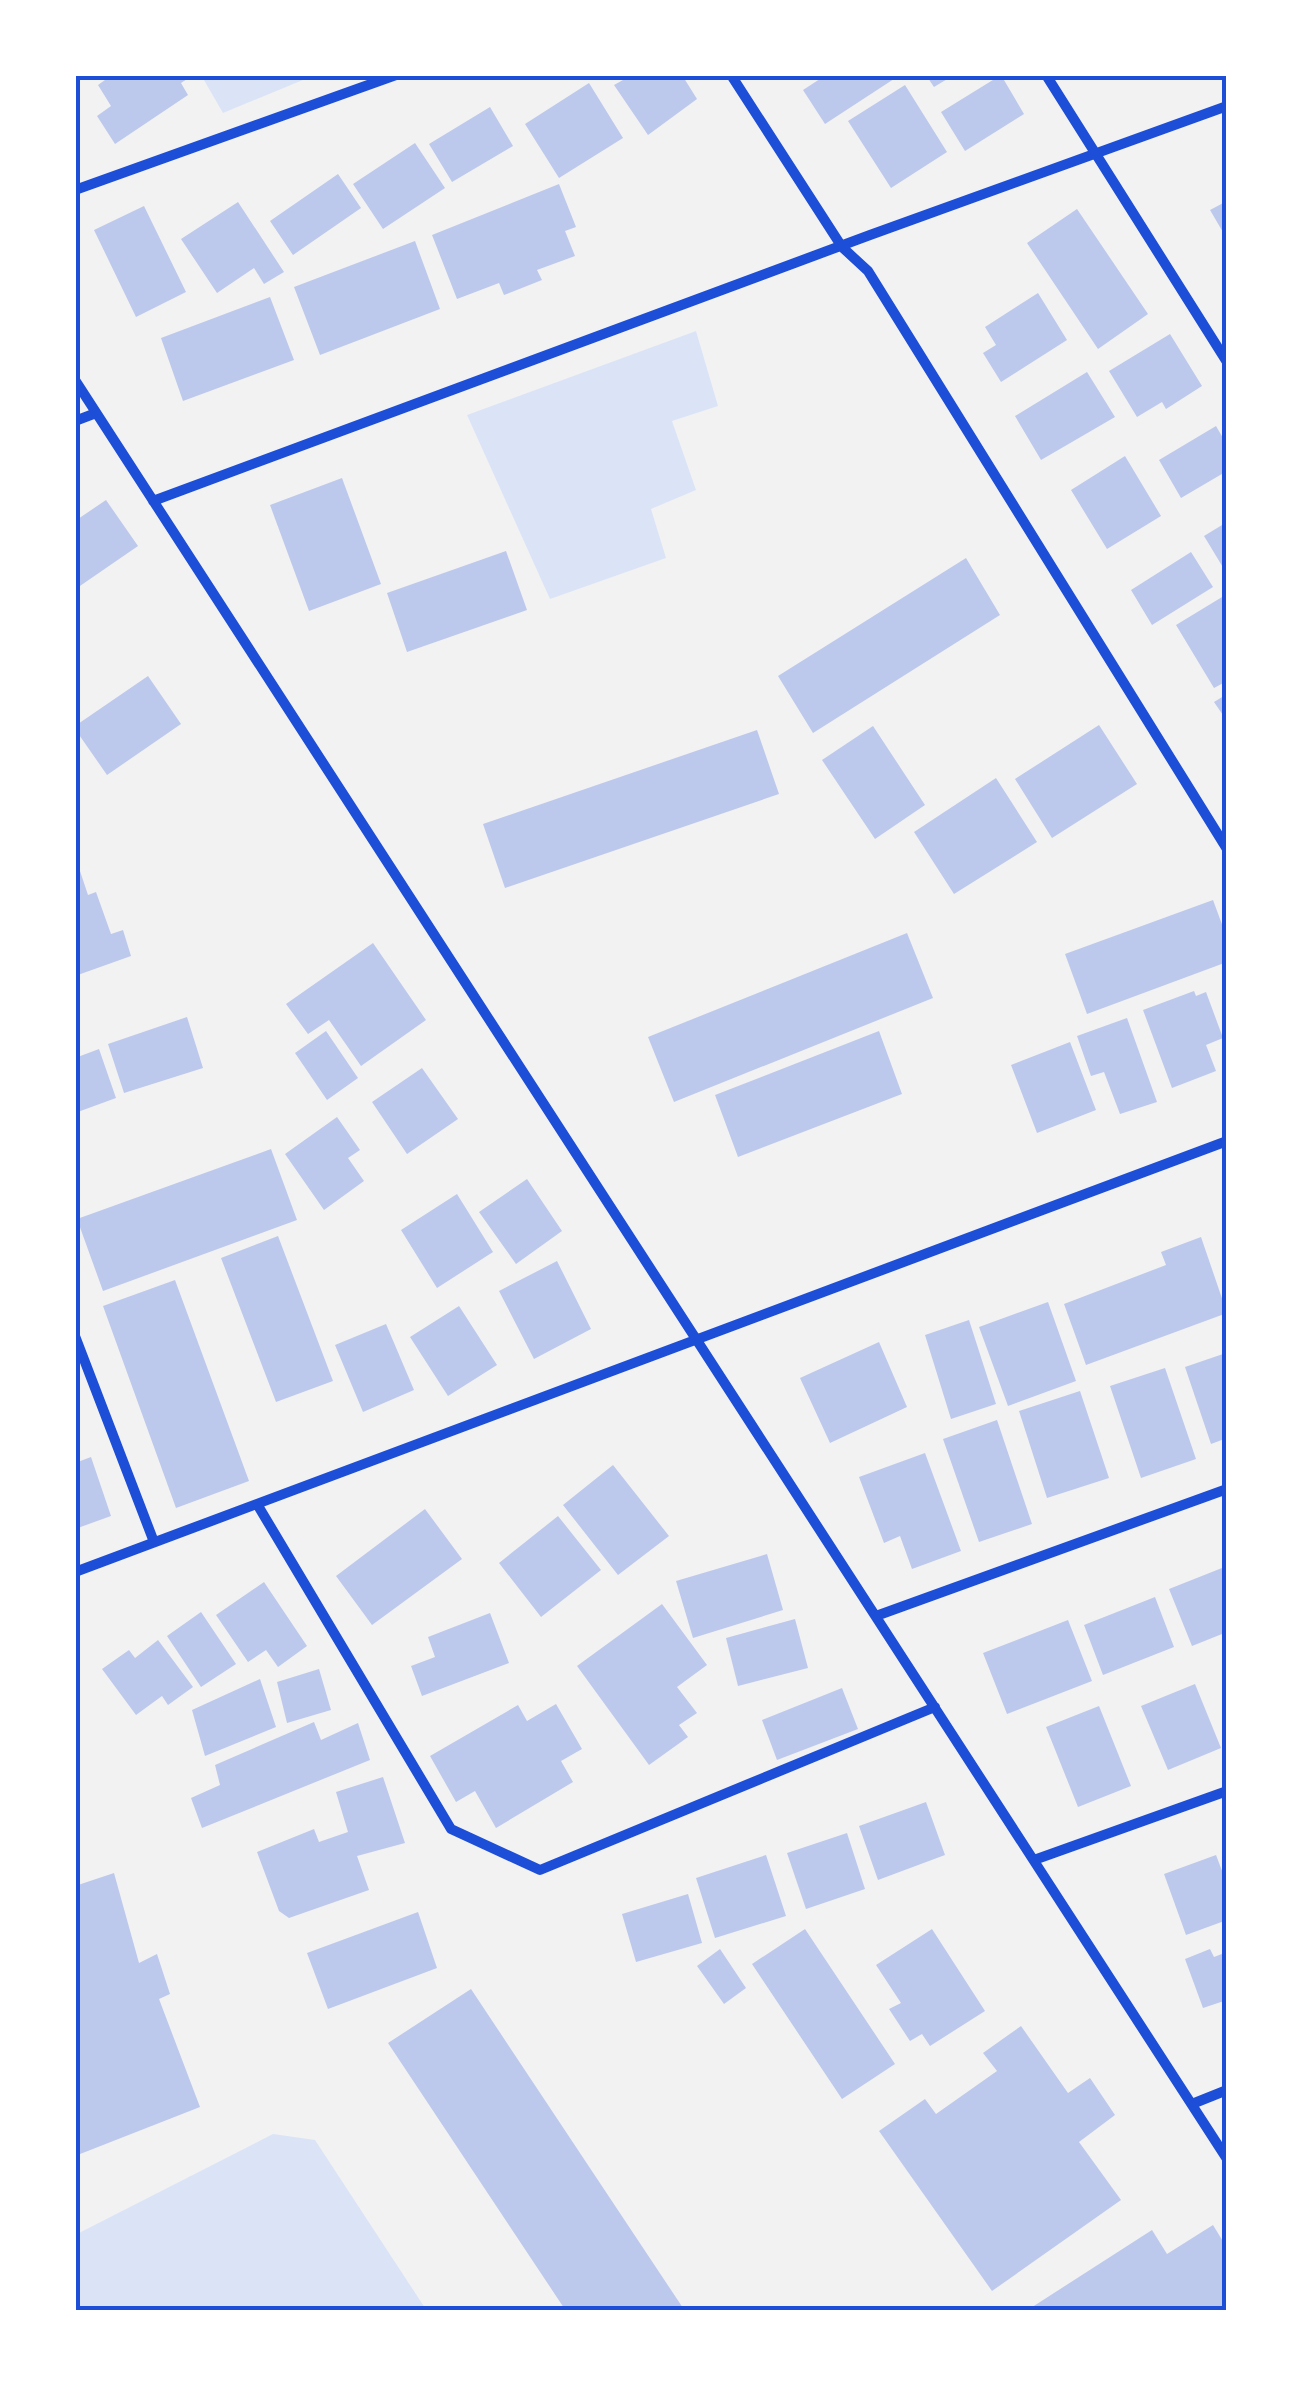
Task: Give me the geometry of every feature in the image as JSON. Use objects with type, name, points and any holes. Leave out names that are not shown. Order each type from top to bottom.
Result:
[{"type":"street","points":[[75,190],[396,75]]},
{"type":"street","points":[[731,75],[842,247],[868,271],[1227,848]]},
{"type":"street","points":[[1046,75],[1227,362]]},
{"type":"street","points":[[153,501],[1227,106]]},
{"type":"street","points":[[75,380],[1227,2159]]},
{"type":"street","points":[[75,420],[96,413]]},
{"type":"street","points":[[75,1572],[1227,1141]]},
{"type":"street","points":[[75,1336],[154,1542]]},
{"type":"street","points":[[876,1616],[1227,1489]]},
{"type":"street","points":[[256,1504],[451,1828],[540,1870],[935,1707]]},
{"type":"street","points":[[1034,1860],[1227,1791]]},
{"type":"street","points":[[1192,2104],[1227,2090]]},
{"type":"shaded area","points":[[201,75],[315,75],[223,113]]},
{"type":"shaded area","points":[[696,331],[718,406],[672,421],[696,490],[651,509],[666,558],[550,599],[467,415]]},
{"type":"shaded area","points":[[273,2134],[315,2140],[427,2311],[75,2311],[75,2235]]},
{"type":"building","points":[[112,75],[188,75],[181,83],[188,95],[115,144],[97,116],[111,106],[98,85]]},
{"type":"building","points":[[620,75],[682,75],[697,99],[648,135],[614,85],[623,80]]},
{"type":"building","points":[[826,75],[900,75],[825,124],[803,90]]},
{"type":"building","points":[[926,75],[954,75],[934,87]]},
{"type":"building","points":[[1001,75],[1024,114],[965,151],[941,112]]},
{"type":"building","points":[[589,83],[623,138],[559,178],[525,124]]},
{"type":"building","points":[[905,85],[947,152],[891,188],[848,121]]},
{"type":"building","points":[[490,107],[513,146],[452,182],[429,144]]},
{"type":"building","points":[[415,143],[445,188],[383,229],[353,184]]},
{"type":"building","points":[[338,174],[361,208],[293,255],[270,221]]},
{"type":"building","points":[[559,184],[576,227],[565,231],[575,256],[537,270],[542,280],[504,295],[499,283],[457,299],[432,235]]},
{"type":"building","points":[[1227,201],[1227,239],[1210,210]]},
{"type":"building","points":[[238,202],[284,272],[264,284],[254,268],[217,293],[181,239]]},
{"type":"building","points":[[144,206],[186,292],[136,317],[94,230]]},
{"type":"building","points":[[1077,209],[1148,314],[1098,349],[1027,243]]},
{"type":"building","points":[[415,241],[440,309],[320,355],[294,287]]},
{"type":"building","points":[[1038,293],[1067,340],[1001,382],[983,353],[996,345],[985,327]]},
{"type":"building","points":[[270,297],[294,360],[183,401],[161,338]]},
{"type":"building","points":[[1170,334],[1202,386],[1166,409],[1162,402],[1137,417],[1109,371]]},
{"type":"building","points":[[1087,372],[1115,417],[1041,460],[1015,416]]},
{"type":"building","points":[[1216,426],[1227,445],[1227,471],[1181,498],[1159,460]]},
{"type":"building","points":[[1125,456],[1161,516],[1107,549],[1071,490]]},
{"type":"building","points":[[342,478],[381,584],[309,611],[270,505]]},
{"type":"building","points":[[106,500],[138,546],[77,588],[75,521]]},
{"type":"building","points":[[1227,522],[1227,574],[1204,536]]},
{"type":"building","points":[[506,551],[527,610],[407,652],[387,593]]},
{"type":"building","points":[[1191,552],[1213,587],[1152,625],[1131,590]]},
{"type":"building","points":[[966,558],[1000,615],[813,733],[778,676]]},
{"type":"building","points":[[1227,594],[1227,681],[1214,688],[1176,625]]},
{"type":"building","points":[[148,676],[181,724],[107,775],[75,726]]},
{"type":"building","points":[[1227,694],[1227,721],[1214,702]]},
{"type":"building","points":[[1099,725],[1137,784],[1052,838],[1015,779]]},
{"type":"building","points":[[873,726],[925,805],[875,839],[822,760]]},
{"type":"building","points":[[757,730],[779,794],[505,888],[483,824]]},
{"type":"building","points":[[996,778],[1037,842],[954,894],[914,832]]},
{"type":"building","points":[[76,859],[88,895],[96,892],[111,934],[123,930],[131,956],[75,976]]},
{"type":"building","points":[[1213,900],[1227,938],[1227,962],[1087,1014],[1065,954]]},
{"type":"building","points":[[907,933],[933,998],[674,1102],[648,1037]]},
{"type":"building","points":[[373,943],[426,1020],[361,1066],[329,1020],[308,1034],[286,1004]]},
{"type":"building","points":[[1194,991],[1196,996],[1206,992],[1223,1038],[1206,1045],[1216,1071],[1172,1088],[1143,1010]]},
{"type":"building","points":[[187,1017],[203,1068],[124,1093],[108,1044]]},
{"type":"building","points":[[1127,1018],[1157,1102],[1120,1114],[1104,1072],[1091,1076],[1077,1036]]},
{"type":"building","points":[[326,1031],[358,1078],[327,1100],[295,1053]]},
{"type":"building","points":[[879,1031],[902,1094],[738,1157],[715,1095]]},
{"type":"building","points":[[1070,1042],[1096,1110],[1037,1133],[1011,1065]]},
{"type":"building","points":[[99,1049],[116,1098],[75,1113],[75,1058]]},
{"type":"building","points":[[422,1068],[458,1119],[407,1154],[372,1102]]},
{"type":"building","points":[[337,1117],[360,1150],[348,1158],[364,1181],[324,1210],[285,1154]]},
{"type":"building","points":[[271,1149],[297,1220],[103,1291],[77,1219]]},
{"type":"building","points":[[527,1179],[562,1231],[516,1264],[479,1212]]},
{"type":"building","points":[[457,1194],[493,1252],[437,1288],[401,1230]]},
{"type":"building","points":[[278,1236],[333,1381],[276,1402],[221,1258]]},
{"type":"building","points":[[1201,1237],[1227,1313],[1086,1365],[1064,1304],[1166,1265],[1161,1252]]},
{"type":"building","points":[[557,1261],[591,1329],[534,1359],[499,1291]]},
{"type":"building","points":[[175,1280],[249,1481],[176,1508],[103,1306]]},
{"type":"building","points":[[1048,1302],[1076,1381],[1008,1406],[979,1327]]},
{"type":"building","points":[[459,1306],[497,1365],[448,1396],[410,1337]]},
{"type":"building","points":[[969,1320],[996,1404],[951,1419],[925,1335]]},
{"type":"building","points":[[386,1324],[414,1390],[363,1412],[335,1345]]},
{"type":"building","points":[[879,1342],[907,1407],[830,1443],[800,1378]]},
{"type":"building","points":[[1223,1354],[1227,1365],[1227,1438],[1211,1444],[1185,1367]]},
{"type":"building","points":[[1165,1368],[1196,1459],[1141,1478],[1110,1386]]},
{"type":"building","points":[[1080,1391],[1109,1478],[1047,1498],[1019,1411]]},
{"type":"building","points":[[997,1420],[1032,1524],[979,1542],[943,1439]]},
{"type":"building","points":[[925,1453],[961,1551],[912,1569],[900,1536],[884,1543],[859,1477]]},
{"type":"building","points":[[91,1457],[111,1516],[75,1529],[75,1463]]},
{"type":"building","points":[[613,1465],[669,1536],[618,1575],[563,1505]]},
{"type":"building","points":[[425,1509],[462,1559],[372,1625],[336,1576]]},
{"type":"building","points":[[558,1516],[601,1570],[541,1617],[499,1563]]},
{"type":"building","points":[[767,1554],[783,1610],[693,1638],[676,1581]]},
{"type":"building","points":[[1227,1566],[1227,1632],[1192,1646],[1169,1589]]},
{"type":"building","points":[[264,1582],[307,1646],[278,1667],[266,1650],[248,1662],[216,1615]]},
{"type":"building","points":[[1155,1597],[1174,1647],[1103,1675],[1084,1625]]},
{"type":"building","points":[[662,1604],[707,1665],[677,1687],[697,1713],[679,1725],[688,1737],[649,1765],[577,1666]]},
{"type":"building","points":[[201,1612],[236,1664],[201,1687],[167,1636]]},
{"type":"building","points":[[490,1613],[509,1663],[422,1696],[411,1666],[435,1657],[428,1637]]},
{"type":"building","points":[[795,1619],[808,1668],[738,1686],[726,1638]]},
{"type":"building","points":[[1068,1620],[1092,1681],[1007,1714],[983,1653]]},
{"type":"building","points":[[158,1640],[193,1687],[168,1705],[162,1696],[136,1715],[102,1669],[129,1650],[135,1658]]},
{"type":"building","points":[[319,1669],[331,1710],[287,1723],[277,1682]]},
{"type":"building","points":[[260,1679],[276,1727],[205,1756],[192,1710]]},
{"type":"building","points":[[1195,1684],[1221,1748],[1168,1770],[1141,1706]]},
{"type":"building","points":[[842,1688],[858,1729],[777,1760],[762,1720]]},
{"type":"building","points":[[556,1704],[582,1749],[561,1761],[573,1782],[496,1828],[475,1791],[456,1802],[430,1756],[518,1705],[527,1721]]},
{"type":"building","points":[[1099,1706],[1131,1786],[1078,1807],[1046,1727]]},
{"type":"building","points":[[314,1722],[321,1740],[358,1723],[370,1760],[202,1828],[191,1798],[220,1785],[215,1765]]},
{"type":"building","points":[[383,1777],[405,1843],[357,1856],[369,1890],[289,1918],[279,1911],[257,1852],[314,1829],[319,1842],[348,1832],[336,1792]]},
{"type":"building","points":[[926,1802],[945,1855],[878,1880],[859,1826]]},
{"type":"building","points":[[847,1833],[865,1889],[806,1909],[787,1853]]},
{"type":"building","points":[[766,1855],[786,1916],[715,1938],[696,1878]]},
{"type":"building","points":[[1216,1855],[1227,1884],[1227,1920],[1186,1935],[1164,1874]]},
{"type":"building","points":[[114,1873],[139,1963],[157,1954],[170,1994],[159,1999],[200,2107],[75,2156],[75,1886]]},
{"type":"building","points":[[688,1894],[702,1943],[636,1962],[622,1914]]},
{"type":"building","points":[[418,1912],[437,1968],[328,2009],[307,1953]]},
{"type":"building","points":[[805,1929],[895,2064],[842,2099],[752,1964]]},
{"type":"building","points":[[932,1929],[985,2011],[930,2046],[922,2034],[910,2041],[889,2009],[901,2003],[876,1965]]},
{"type":"building","points":[[720,1949],[746,1988],[724,2004],[697,1966]]},
{"type":"building","points":[[1210,1949],[1214,1957],[1227,1952],[1227,2000],[1203,2008],[1185,1959]]},
{"type":"building","points":[[471,1989],[685,2311],[566,2311],[388,2043]]},
{"type":"building","points":[[1021,2026],[1068,2093],[1090,2078],[1115,2115],[1079,2142],[1121,2200],[992,2291],[879,2131],[925,2099],[936,2114],[997,2071],[983,2053]]},
{"type":"building","points":[[1213,2225],[1227,2248],[1227,2311],[1026,2311],[1152,2230],[1167,2254]]}]
